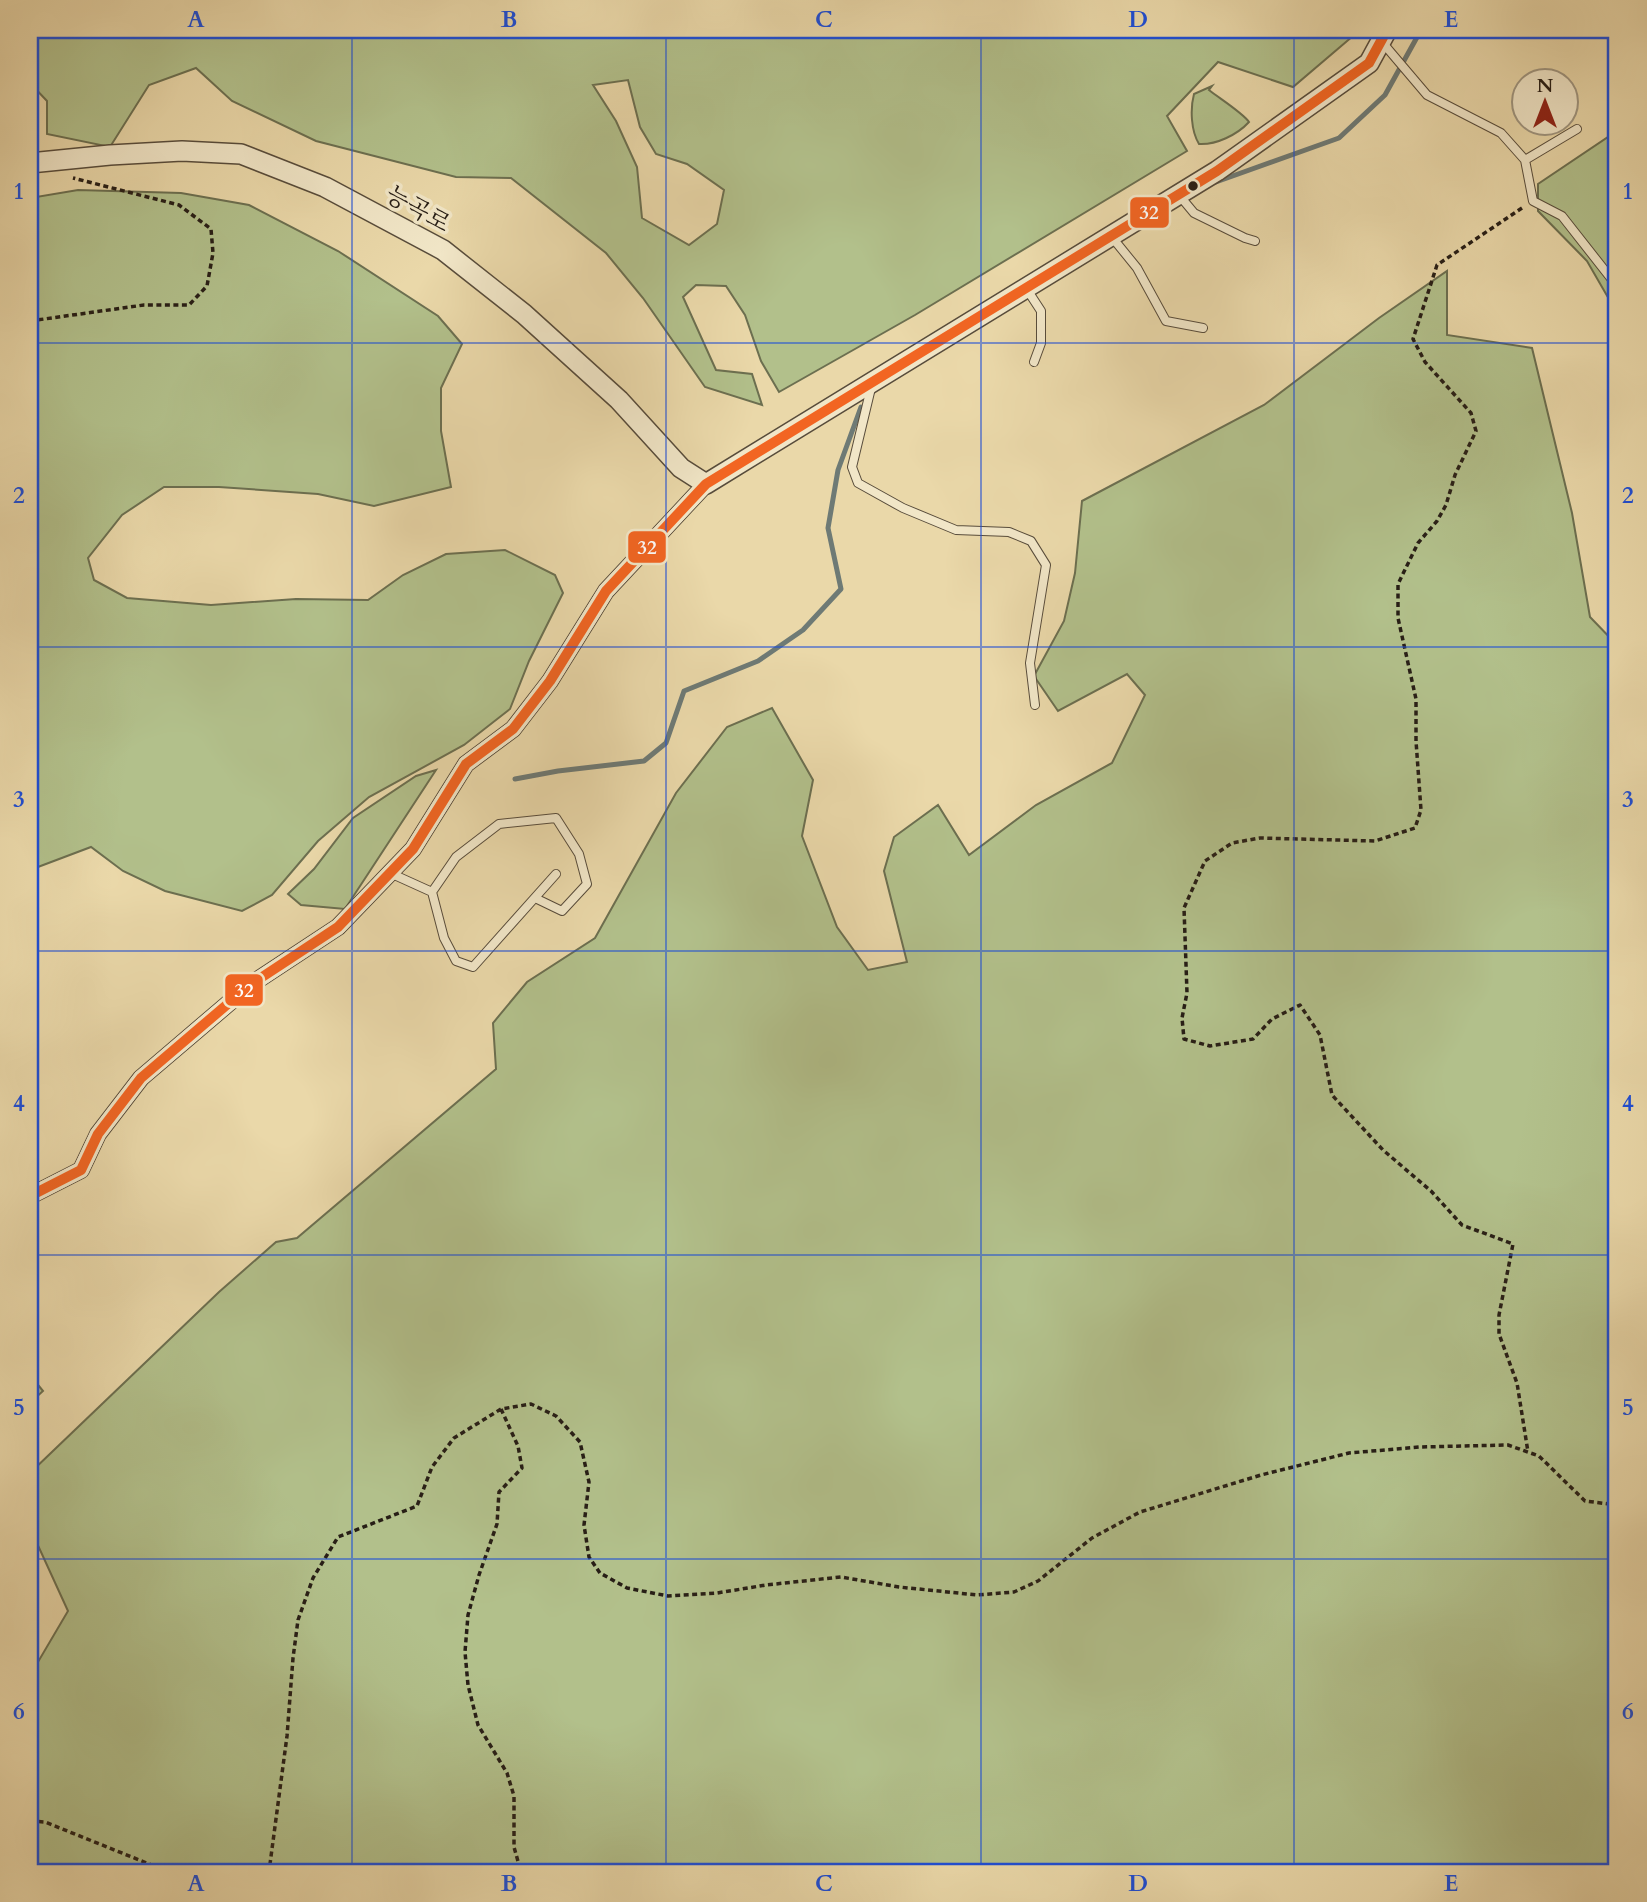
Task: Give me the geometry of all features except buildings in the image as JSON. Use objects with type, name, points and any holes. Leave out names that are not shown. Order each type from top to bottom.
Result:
[{"type":"street","points":[[30,1196],[81,1170],[98,1134],[141,1078],[250,985],[338,927],[413,849],[466,764],[513,729],[550,681],[606,592],[706,484],[1217,172],[1369,63],[1384,35]]},
{"type":"street","name":"능곡로","points":[[30,163],[170,152],[241,154],[325,187],[443,250],[524,314],[619,400],[681,468],[706,484]]},
{"type":"lane","points":[[1384,35],[1393,55],[1427,95],[1501,133],[1525,160],[1533,201],[1562,216],[1617,286]]},
{"type":"lane","points":[[1525,160],[1565,136]]},
{"type":"lane","points":[[1179,195],[1194,213],[1255,241]]},
{"type":"lane","points":[[1111,236],[1137,268],[1166,321],[1203,328]]},
{"type":"lane","points":[[1026,288],[1041,312],[1041,343],[1034,362]]},
{"type":"lane","points":[[872,382],[852,467],[858,483],[903,508],[956,530],[1009,532],[1031,541],[1046,565],[1030,663],[1035,705]]},
{"type":"lane","points":[[535,898],[562,911],[587,884],[579,854],[556,818],[499,824],[456,857],[432,892],[444,938],[456,961],[473,967],[556,874]]},
{"type":"lane","points":[[390,873],[432,892]]},
{"type":"path","points":[[30,321],[144,305],[190,305],[207,286],[214,253],[211,229],[179,205],[68,177]]},
{"type":"path","points":[[1528,1452],[1517,1383],[1499,1334],[1499,1315],[1510,1271],[1513,1244],[1462,1224],[1431,1191],[1383,1150],[1332,1096],[1320,1035],[1300,1005],[1272,1019],[1253,1039],[1210,1046],[1184,1039],[1182,1018],[1188,993],[1184,908],[1205,861],[1232,843],[1260,838],[1375,842],[1415,828],[1421,810],[1416,699],[1398,618],[1398,584],[1418,543],[1437,521],[1446,505],[1455,474],[1476,430],[1471,413],[1425,362],[1413,339],[1437,265],[1533,201]]},
{"type":"path","points":[[265,1872],[270,1864],[287,1736],[298,1620],[313,1578],[338,1537],[417,1506],[432,1467],[454,1438],[501,1409],[531,1404],[556,1416],[580,1441],[589,1482],[584,1525],[589,1557],[600,1573],[627,1588],[668,1596],[717,1593],[841,1577],[898,1587],[977,1595],[1014,1592],[1038,1581],[1092,1538],[1140,1512],[1261,1475],[1349,1453],[1420,1447],[1508,1445],[1539,1456],[1585,1501],[1617,1506]]},
{"type":"path","points":[[501,1409],[518,1446],[523,1468],[499,1492],[497,1524],[468,1615],[465,1651],[468,1685],[478,1725],[507,1773],[514,1796],[514,1847],[521,1872]]},
{"type":"path","points":[[30,1821],[45,1822],[169,1872]]},
{"type":"green space","points":[[30,30],[1360,30],[1293,87],[1218,62],[1167,116],[1187,151],[915,315],[779,392],[761,361],[745,315],[726,286],[696,285],[683,297],[716,370],[752,374],[762,405],[705,387],[643,298],[606,253],[511,178],[456,177],[316,141],[232,101],[196,68],[149,85],[110,147],[47,134],[47,101],[30,83]],"holes":[[[628,80],[640,127],[656,154],[687,164],[724,190],[717,224],[689,245],[642,218],[637,167],[616,121],[593,85]]]},
{"type":"green space","points":[[1212,86],[1209,90],[1249,122],[1226,138],[1199,144],[1192,120],[1194,94]]},
{"type":"green space","points":[[1617,131],[1617,313],[1587,261],[1538,211],[1538,184]]},
{"type":"green space","points":[[78,190],[181,193],[249,205],[338,251],[438,316],[462,344],[441,388],[441,431],[451,487],[374,506],[318,494],[219,487],[164,487],[122,515],[88,558],[94,580],[127,598],[211,605],[296,599],[368,600],[403,575],[446,554],[505,550],[555,575],[563,593],[529,661],[510,709],[464,745],[369,797],[318,841],[272,895],[242,911],[165,891],[123,871],[91,847],[30,870],[30,198]]},
{"type":"green space","points":[[1447,271],[1447,335],[1532,348],[1572,513],[1590,617],[1617,645],[1617,1872],[30,1872],[30,1646],[38,1662],[68,1611],[30,1528],[30,1473],[219,1292],[276,1242],[297,1238],[496,1069],[493,1023],[527,982],[595,938],[676,793],[727,727],[772,708],[813,780],[802,836],[837,927],[868,970],[907,962],[884,871],[894,837],[938,805],[969,855],[1036,805],[1112,763],[1145,695],[1127,674],[1058,711],[1034,676],[1064,621],[1075,573],[1082,501],[1264,405],[1379,318]]},
{"type":"green space","points":[[436,770],[345,909],[301,905],[288,894],[314,869],[353,818],[416,776]]},
{"type":"green space","points":[[30,1375],[43,1391],[30,1403]]},
{"type":"waterway","points":[[1213,183],[1339,138],[1385,95],[1421,30]]},
{"type":"waterway","points":[[515,779],[644,761],[666,743],[684,691],[758,661],[803,630],[841,589],[828,528],[838,470],[861,407]]},
{"type":"transit line","name":"32","points":[[30,1196],[81,1170],[98,1134],[141,1078],[250,985],[338,927],[413,849],[466,764],[513,729],[550,681],[606,591],[706,484],[1217,171],[1369,63],[1387,30]]}]
